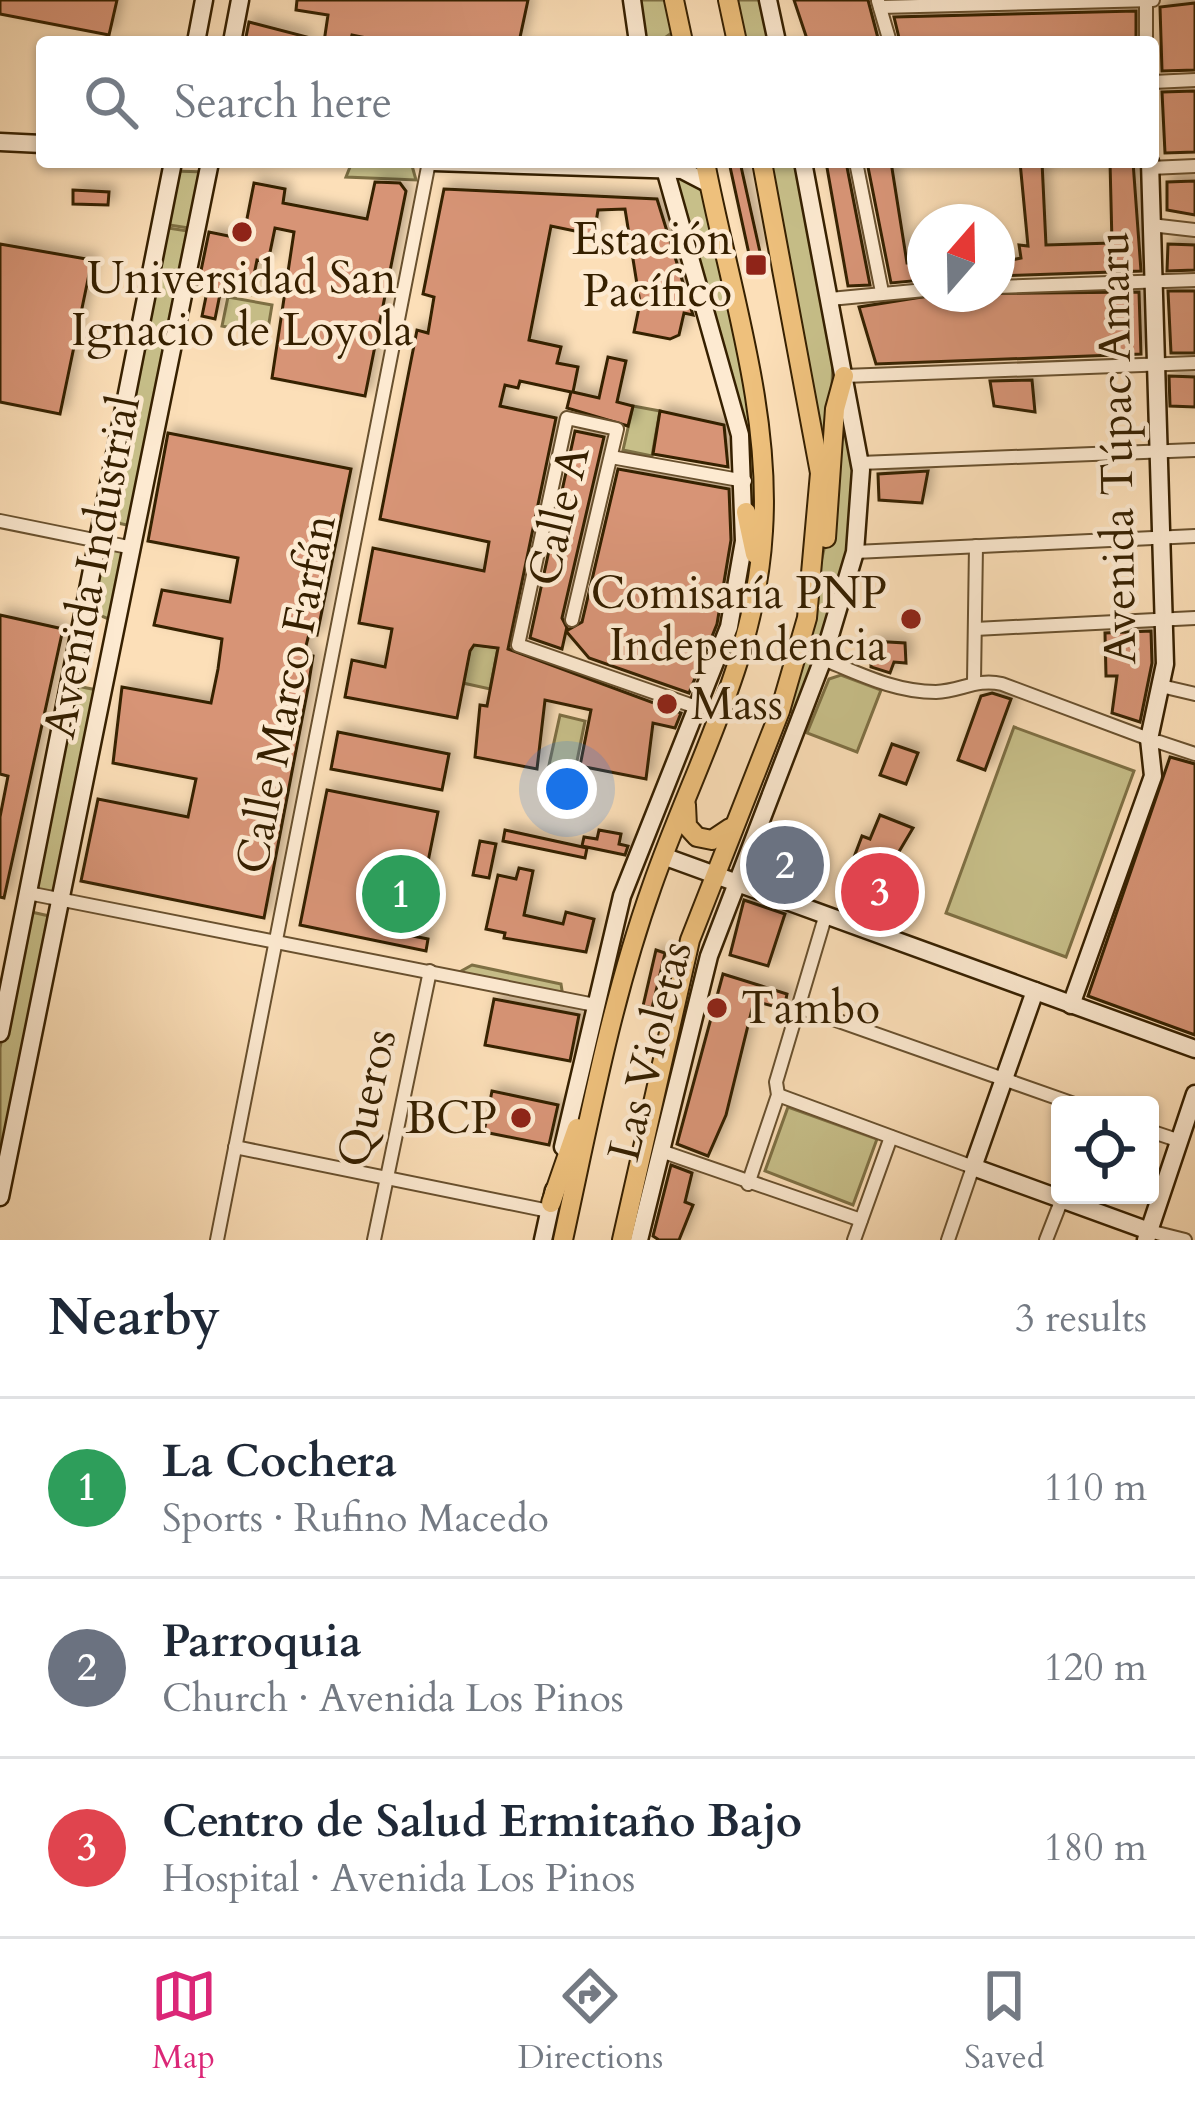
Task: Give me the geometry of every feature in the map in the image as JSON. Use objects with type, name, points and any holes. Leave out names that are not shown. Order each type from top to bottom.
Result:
[{"type":"main road","points":[[674,0],[681,36]]},
{"type":"main road","points":[[728,0],[736,36]]},
{"type":"main road","points":[[563,1240],[622,975],[663,856],[744,655],[760,576],[765,475],[704,168]]},
{"type":"main road","points":[[763,168],[820,473],[807,618]]},
{"type":"main road","points":[[637,1239],[690,940],[780,711],[807,618],[832,509],[835,409],[844,376]]},
{"type":"main road","points":[[746,512],[760,576]]},
{"type":"main road","points":[[780,711],[800,719]]},
{"type":"main road","points":[[689,795],[685,820],[697,837],[718,838],[735,821]]},
{"type":"main road","points":[[550,1207],[605,1050]]},
{"type":"street","points":[[197,36],[204,0]]},
{"type":"street","points":[[233,36],[240,0]]},
{"type":"street","points":[[632,0],[637,36]]},
{"type":"street","points":[[768,0],[776,36]]},
{"type":"street","points":[[888,36],[879,3],[1148,0],[1146,36]]},
{"type":"street","points":[[1159,82],[1195,80]]},
{"type":"street","points":[[3,142],[36,144]]},
{"type":"street","points":[[1159,165],[1195,166]]},
{"type":"street","name":"Avenida Industrial","points":[[0,1034],[172,168]]},
{"type":"street","name":"Avenida Industrial","points":[[0,1197],[4,1161],[64,900],[209,168]]},
{"type":"street","name":"Calle Marco Farfán","points":[[217,1240],[430,168]]},
{"type":"street","points":[[543,1240],[627,878],[699,708],[733,611],[746,512],[746,482],[731,395],[668,168]]},
{"type":"street","points":[[670,168],[709,184]]},
{"type":"street","name":"Las Violetas","points":[[637,1239],[710,956],[823,659],[855,552],[860,463],[804,168]]},
{"type":"street","points":[[857,168],[882,292]]},
{"type":"street","name":"Avenida Túpac Amaru","points":[[1072,1005],[1153,776],[1165,620],[1150,168]]},
{"type":"street","points":[[1151,225],[1195,230]]},
{"type":"street","points":[[149,280],[161,291],[182,297]]},
{"type":"street","points":[[1015,285],[1195,280]]},
{"type":"street","points":[[830,299],[907,291]]},
{"type":"street","points":[[145,300],[182,297]]},
{"type":"street","points":[[844,376],[1195,364]]},
{"type":"street","name":"Calle A","points":[[572,620],[617,430],[567,418],[518,645],[699,708]]},
{"type":"street","points":[[860,463],[1195,450]]},
{"type":"street","points":[[611,457],[746,482]]},
{"type":"street","points":[[0,521],[133,548]]},
{"type":"street","points":[[855,552],[1195,536]]},
{"type":"street","points":[[974,681],[976,546]]},
{"type":"street","points":[[975,628],[1195,618]]},
{"type":"street","points":[[823,659],[910,691],[963,689],[974,681],[1002,684],[1195,754]]},
{"type":"street","points":[[1161,686],[1195,694]]},
{"type":"street","points":[[663,856],[1195,1048]]},
{"type":"street","points":[[28,893],[595,1005]]},
{"type":"street","points":[[748,1184],[778,1096],[776,1082],[826,914]]},
{"type":"street","name":"Queros","points":[[374,1240],[430,971]]},
{"type":"street","points":[[948,1240],[1035,992]]},
{"type":"street","points":[[799,1007],[1052,1096]]},
{"type":"street","points":[[1148,1236],[1195,1094]]},
{"type":"street","points":[[778,1096],[1051,1195]]},
{"type":"street","points":[[1159,1134],[1180,1142]]},
{"type":"street","points":[[854,1240],[891,1137]]},
{"type":"street","points":[[235,1147],[550,1207]]},
{"type":"street","points":[[661,1151],[861,1220]]},
{"type":"street","points":[[1046,1240],[1060,1204]]},
{"type":"street","points":[[1074,1204],[1148,1236],[1185,1240]]},
{"type":"shaded area","points":[[634,0],[667,0],[673,32],[638,36]]},
{"type":"shaded area","points":[[730,0],[765,0],[774,36],[738,36]]},
{"type":"shaded area","points":[[350,168],[413,168],[416,180],[346,177]]},
{"type":"shaded area","points":[[765,168],[801,168],[834,325],[828,512]]},
{"type":"shaded area","points":[[173,171],[207,172],[195,229],[163,224]]},
{"type":"shaded area","points":[[668,172],[701,179],[749,386],[762,518],[748,512],[746,460]]},
{"type":"shaded area","points":[[162,227],[194,232],[136,527],[104,520]]},
{"type":"shaded area","points":[[228,297],[272,305],[267,335],[222,326]]},
{"type":"shaded area","points":[[839,354],[859,471],[853,551],[798,714],[787,710],[833,510]]},
{"type":"shaded area","points":[[633,406],[660,411],[652,456],[623,450]]},
{"type":"shaded area","points":[[99,543],[131,550],[111,620],[87,610]]},
{"type":"shaded area","points":[[471,644],[498,648],[490,689],[463,683]]},
{"type":"shaded area","points":[[841,675],[881,690],[857,752],[807,733],[829,679]]},
{"type":"shaded area","points":[[77,686],[97,690],[63,897],[30,891]]},
{"type":"shaded area","points":[[560,715],[585,721],[575,771],[549,765]]},
{"type":"shaded area","points":[[1014,727],[1134,771],[1066,957],[946,913]]},
{"type":"shaded area","points":[[27,911],[58,918],[11,1145],[0,1143],[0,1048]]},
{"type":"shaded area","points":[[472,965],[561,984],[563,997],[454,975]]},
{"type":"shaded area","points":[[788,1107],[877,1139],[853,1205],[765,1171]]},
{"type":"building","points":[[0,0],[117,0],[109,35],[0,14]]},
{"type":"building","points":[[297,0],[528,0],[520,36],[325,36],[328,15],[296,10]]},
{"type":"building","points":[[794,0],[868,0],[877,36],[806,36]]},
{"type":"building","points":[[1195,3],[1195,70],[1162,71],[1160,7]]},
{"type":"building","points":[[1136,11],[1136,36],[899,36],[894,17]]},
{"type":"building","points":[[249,22],[303,36],[246,36]]},
{"type":"building","points":[[1195,91],[1195,152],[1165,153],[1162,92]]},
{"type":"building","points":[[730,168],[741,168],[760,252],[749,254]]},
{"type":"building","points":[[827,168],[847,168],[870,285],[848,286]]},
{"type":"building","points":[[868,168],[892,168],[907,282],[891,283]]},
{"type":"building","points":[[1021,168],[1042,168],[1046,245],[1112,243],[1110,168],[1133,168],[1141,271],[1015,275],[1015,259],[1021,258],[1019,245],[1028,246]]},
{"type":"building","points":[[1195,181],[1195,215],[1167,210],[1167,182]]},
{"type":"building","points":[[375,182],[400,183],[406,191],[365,396],[272,378],[294,232],[275,228],[268,262],[257,260],[250,295],[221,289],[215,319],[202,316],[208,287],[198,285],[209,232],[243,239],[254,183],[285,189],[283,203],[367,219]]},
{"type":"building","points":[[444,189],[657,199],[693,315],[684,313],[679,335],[670,339],[634,332],[640,303],[625,209],[598,210],[594,235],[551,226],[529,340],[561,347],[557,363],[578,367],[573,392],[599,398],[608,357],[626,361],[617,402],[633,406],[628,426],[567,408],[571,392],[520,381],[518,388],[505,385],[500,406],[556,418],[508,649],[681,713],[675,728],[653,723],[646,779],[580,766],[591,710],[545,700],[537,769],[475,757],[480,705],[487,706],[498,648],[474,645],[470,651],[457,718],[345,697],[352,660],[385,667],[392,629],[359,623],[373,548],[484,571],[489,542],[380,519],[417,330],[428,333],[434,297],[423,294]]},
{"type":"building","points":[[73,190],[109,192],[108,205],[73,204]]},
{"type":"building","points":[[0,244],[92,260],[60,414],[0,402]]},
{"type":"building","points":[[1168,244],[1195,245],[1195,270],[1167,271]]},
{"type":"building","points":[[1168,291],[1195,291],[1195,353],[1171,353]]},
{"type":"building","points":[[1139,292],[1141,354],[876,364],[859,307],[907,299],[907,312],[1015,312],[1015,293]]},
{"type":"building","points":[[1169,376],[1195,377],[1195,407],[1170,406]]},
{"type":"building","points":[[1032,380],[1035,412],[994,406],[990,381]]},
{"type":"building","points":[[660,411],[724,425],[728,467],[653,454]]},
{"type":"building","points":[[575,431],[604,437],[562,618],[568,630],[582,622],[618,469],[729,489],[731,540],[717,624],[689,693],[589,658],[566,631],[562,649],[530,638]]},
{"type":"building","points":[[168,433],[351,469],[317,635],[309,634],[304,654],[313,656],[264,918],[81,881],[98,799],[188,817],[196,779],[113,763],[122,687],[211,703],[218,669],[222,639],[154,625],[162,590],[230,602],[238,558],[148,541]]},
{"type":"building","points":[[928,471],[922,503],[879,500],[878,474]]},
{"type":"building","points":[[0,615],[63,629],[4,898],[0,897],[0,817],[8,776],[0,774]]},
{"type":"building","points":[[1151,631],[1152,663],[1140,722],[1112,713],[1117,676],[1106,676],[1105,633]]},
{"type":"building","points":[[871,641],[905,643],[906,663],[894,662],[890,673],[871,667]]},
{"type":"building","points":[[992,693],[1011,699],[985,770],[958,760],[981,696]]},
{"type":"building","points":[[338,732],[449,754],[442,790],[331,769]]},
{"type":"building","points":[[892,744],[918,753],[906,784],[880,775]]},
{"type":"building","points":[[1170,757],[1195,764],[1195,1035],[1088,996]]},
{"type":"building","points":[[327,790],[438,812],[413,936],[428,939],[426,951],[300,925]]},
{"type":"building","points":[[880,815],[913,828],[897,855],[879,849],[870,872],[851,865],[862,836],[870,839]]},
{"type":"building","points":[[505,830],[587,848],[585,858],[503,841]]},
{"type":"building","points":[[599,830],[621,834],[619,844],[628,846],[625,855],[582,846],[584,837],[597,839]]},
{"type":"building","points":[[480,841],[496,844],[489,878],[473,875]]},
{"type":"building","points":[[770,842],[790,844],[819,863],[809,888],[756,869]]},
{"type":"building","points":[[519,868],[533,871],[524,915],[563,924],[566,912],[594,919],[586,952],[504,938],[505,933],[486,929],[498,875],[516,879]]},
{"type":"building","points":[[744,900],[785,914],[768,966],[730,955]]},
{"type":"building","points":[[656,950],[665,953],[652,1008],[643,1006]]},
{"type":"building","points":[[723,974],[787,994],[784,1009],[754,1001],[726,1115],[708,1156],[677,1144]]},
{"type":"building","points":[[494,999],[579,1015],[570,1061],[485,1045]]},
{"type":"building","name":"BCP","points":[[492,1091],[558,1105],[549,1145],[484,1132]]},
{"type":"building","points":[[671,1165],[692,1173],[685,1202],[693,1205],[679,1240],[659,1240],[653,1236]]},
{"type":"place","name":"Universidad San Ignacio de Loyola","points":[[242,232]]},
{"type":"place","name":"Estación Pacífico","points":[[756,265]]},
{"type":"place","name":"Comisaría PNP Independencia","points":[[911,619]]},
{"type":"place","name":"Mass","points":[[667,704]]},
{"type":"place","name":"Parroquia","points":[[785,865]]},
{"type":"place","name":"Centro de Salud Ermitaño Bajo","points":[[880,892]]},
{"type":"place","name":"La Cochera","points":[[401,894]]},
{"type":"place","name":"Tambo","points":[[717,1008]]},
{"type":"place","name":"BCP","points":[[521,1118]]}]
